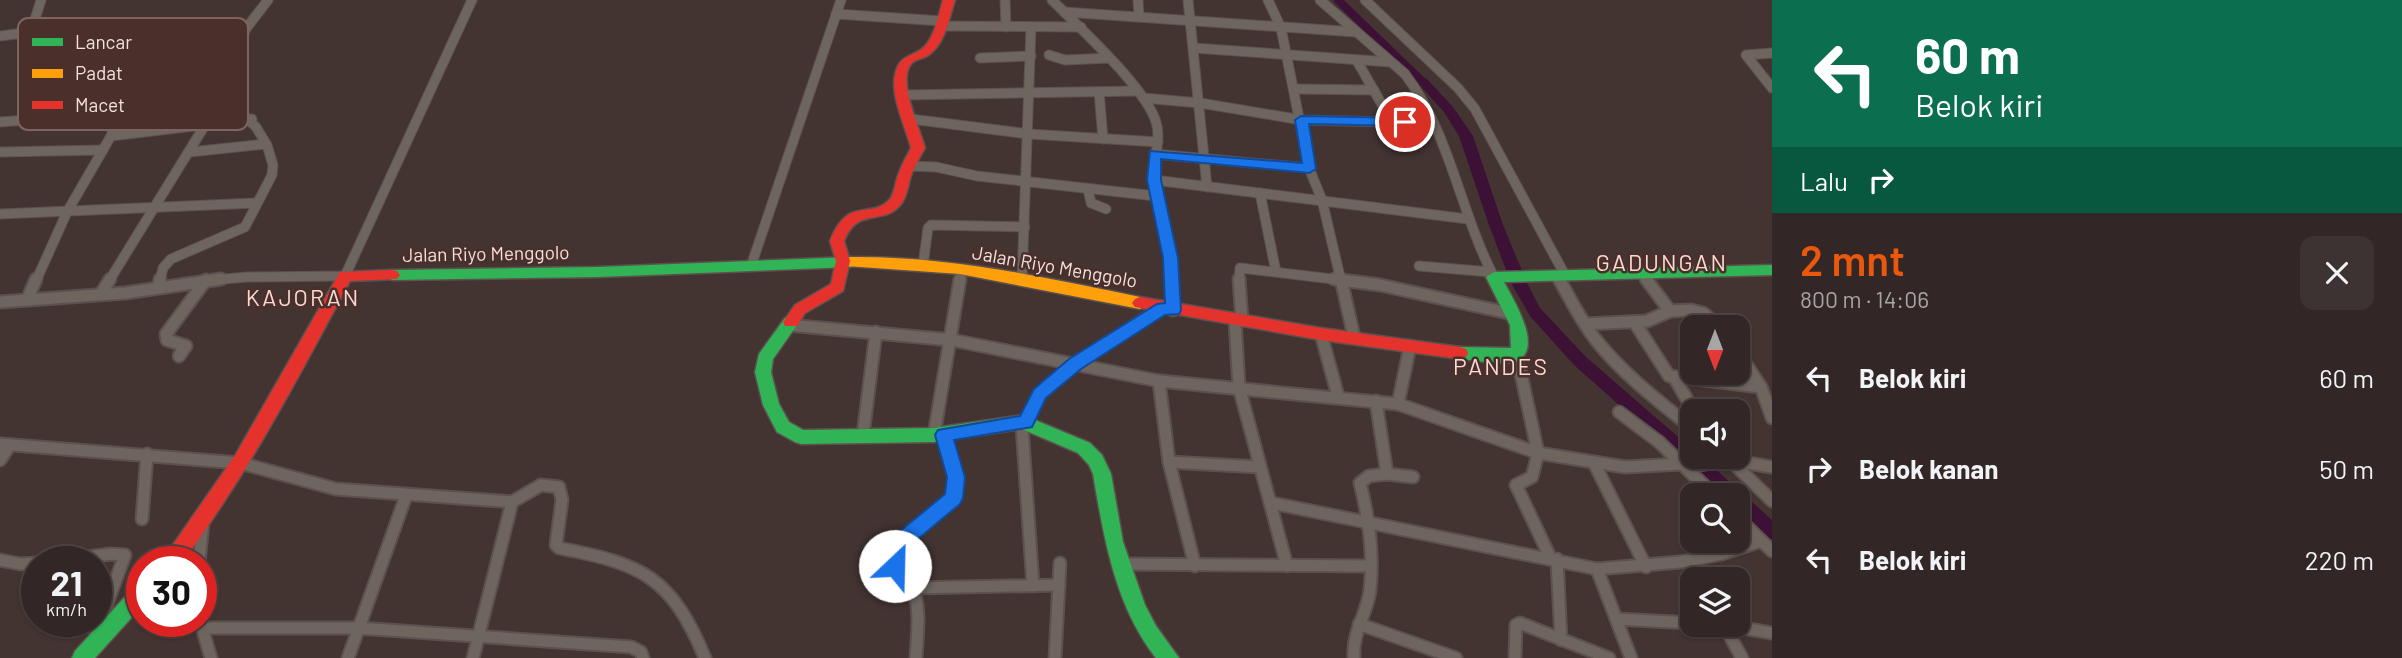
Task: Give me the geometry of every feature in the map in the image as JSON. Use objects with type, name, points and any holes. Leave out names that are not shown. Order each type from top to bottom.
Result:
[{"type":"street","points":[[35,18],[41,0]]},
{"type":"street","points":[[248,26],[268,0]]},
{"type":"street","points":[[184,546],[204,523],[236,470],[345,276],[472,0]]},
{"type":"street","points":[[751,266],[841,0]]},
{"type":"street","points":[[949,0],[927,53],[914,56],[906,62],[903,96],[918,148],[894,203],[857,212],[846,222],[837,241],[843,261],[841,280],[835,291],[806,304],[766,354],[763,373],[771,405],[783,427],[789,432],[812,439],[863,435],[939,435],[1026,422],[1084,448],[1096,460],[1102,474],[1110,525],[1142,621],[1169,658]]},
{"type":"street","points":[[1005,0],[1006,27]]},
{"type":"street","points":[[1033,586],[1021,428],[1040,394],[1075,364],[1168,309],[1170,258],[1154,180],[1157,123],[1143,98],[1110,58],[1052,0]]},
{"type":"street","points":[[1138,0],[1139,17]]},
{"type":"street","points":[[1188,0],[1207,187]]},
{"type":"street","points":[[1268,0],[1281,27],[1309,169],[1322,200],[1354,337]]},
{"type":"street","points":[[1320,0],[1415,86],[1433,123],[1468,219],[1513,314],[1521,339],[1517,355],[1538,453],[1532,477],[1516,485],[1553,558],[1561,640]]},
{"type":"street","points":[[1365,0],[1458,88],[1475,109],[1585,324],[1624,371],[1680,418]]},
{"type":"street","points":[[1064,12],[1356,32]]},
{"type":"street","points":[[836,14],[1006,27],[1081,27]]},
{"type":"street","points":[[1022,279],[1031,92],[1031,27]]},
{"type":"street","points":[[0,36],[18,34]]},
{"type":"street","points":[[1194,48],[1391,62]]},
{"type":"street","points":[[1772,53],[1746,54],[1772,88]]},
{"type":"street","points":[[1049,55],[1065,60],[1110,58]]},
{"type":"street","points":[[980,58],[1031,56]]},
{"type":"street","points":[[1357,61],[1392,122]]},
{"type":"street","points":[[1758,71],[1772,72]]},
{"type":"street","points":[[1294,89],[1374,90]]},
{"type":"street","points":[[903,96],[1136,91]]},
{"type":"street","points":[[1098,92],[1103,139]]},
{"type":"street","points":[[1143,98],[1200,103],[1301,120],[1433,123]]},
{"type":"street","points":[[158,287],[164,267],[171,258],[243,229],[257,203],[273,171],[266,144],[248,116]]},
{"type":"street","points":[[248,120],[252,119]]},
{"type":"street","points":[[911,119],[1029,134],[1158,142]]},
{"type":"street","points":[[0,122],[18,121]]},
{"type":"street","points":[[28,298],[67,212],[113,130]]},
{"type":"street","points":[[111,136],[162,130]]},
{"type":"street","points":[[101,295],[202,130]]},
{"type":"street","points":[[190,152],[266,144]]},
{"type":"street","points":[[0,152],[103,150]]},
{"type":"street","points":[[1154,154],[1309,169]]},
{"type":"street","points":[[909,166],[936,167],[968,175],[1027,183],[1156,196]]},
{"type":"street","points":[[1154,180],[1468,219]]},
{"type":"street","points":[[1088,188],[1091,203],[1106,209]]},
{"type":"street","points":[[1260,192],[1276,272]]},
{"type":"street","points":[[2,217],[257,203]]},
{"type":"street","points":[[923,265],[931,225],[1025,227]]},
{"type":"street","name":"Jalan Riyo Menggolo","points":[[345,276],[751,266],[843,261],[923,265],[1075,288],[1168,309],[1321,334],[1483,355],[1517,355]]},
{"type":"street","points":[[1419,266],[1494,275],[1533,276],[1772,270]]},
{"type":"street","points":[[1287,566],[1239,387],[1238,268],[1380,285],[1513,314]]},
{"type":"street","points":[[916,658],[913,588],[897,569],[893,557],[900,543],[954,498],[956,477],[939,435],[962,270]]},
{"type":"street","points":[[1641,273],[1670,311]]},
{"type":"street","points":[[0,302],[135,292],[247,276],[345,276]]},
{"type":"street","points":[[179,356],[186,346],[167,340],[166,334],[206,280]]},
{"type":"street","points":[[1585,324],[1635,323],[1670,311],[1697,310],[1704,315]]},
{"type":"street","points":[[1635,323],[1668,376],[1760,387]]},
{"type":"street","points":[[788,325],[951,340],[1159,381],[1338,396],[1398,404],[1538,453],[1637,467],[1680,466]]},
{"type":"street","points":[[863,435],[876,332]]},
{"type":"street","points":[[1321,334],[1338,396]]},
{"type":"street","points":[[1398,404],[1410,346]]},
{"type":"street","points":[[1750,371],[1760,387],[1772,418]]},
{"type":"street","points":[[1674,377],[1687,399]]},
{"type":"street","points":[[1159,381],[1169,462],[1195,566]]},
{"type":"street","points":[[1377,401],[1387,474]]},
{"type":"street","points":[[1619,412],[1660,442],[1680,461]]},
{"type":"street","points":[[0,460],[6,445],[147,454],[336,489],[512,502],[541,485],[559,486],[562,502],[555,533],[556,545],[559,548],[616,559],[645,573],[685,617],[695,632],[705,658]]},
{"type":"street","points":[[142,519],[147,454]]},
{"type":"street","points":[[1169,462],[1260,467]]},
{"type":"street","points":[[1594,463],[1646,567]]},
{"type":"street","points":[[1750,463],[1772,467]]},
{"type":"street","points":[[1688,469],[1702,483]]},
{"type":"street","points":[[1736,469],[1772,501]]},
{"type":"street","points":[[1354,658],[1353,641],[1370,592],[1370,524],[1360,483],[1369,476],[1387,474],[1413,477]]},
{"type":"street","points":[[348,658],[406,496]]},
{"type":"street","points":[[473,658],[512,502]]},
{"type":"street","points":[[1272,503],[1597,569],[1646,567],[1713,558],[1761,541]]},
{"type":"street","points":[[201,546],[204,523]]},
{"type":"street","points":[[1750,530],[1772,551]]},
{"type":"street","points":[[112,554],[125,555],[112,588]]},
{"type":"street","points":[[0,560],[21,564]]},
{"type":"street","points":[[1055,658],[1060,563]]},
{"type":"street","points":[[1121,564],[1369,566]]},
{"type":"street","points":[[1597,569],[1631,658]]},
{"type":"street","points":[[913,588],[1059,585]]},
{"type":"street","points":[[86,653],[126,609]]},
{"type":"street","points":[[1616,619],[1680,622]]},
{"type":"street","points":[[1515,658],[1517,623],[1609,658]]},
{"type":"street","points":[[1359,624],[1456,658]]},
{"type":"street","points":[[217,625],[358,628],[631,647],[641,652],[643,658]]},
{"type":"street","points":[[1750,629],[1772,632]]},
{"type":"street","points":[[205,637],[211,658]]},
{"type":"street","points":[[1731,637],[1742,658]]},
{"type":"waterway","points":[[1338,0],[1423,82]]},
{"type":"waterway","points":[[1423,82],[1449,110],[1466,136],[1496,225],[1519,283],[1535,312],[1580,361],[1719,483]]},
{"type":"waterway","points":[[1750,511],[1772,532]]},
{"type":"traffic: fast","points":[[392,275],[598,272],[851,262]]},
{"type":"traffic: fast","points":[[1460,353],[1512,356],[1519,351],[1518,325],[1494,277],[1772,270]]},
{"type":"traffic: fast","points":[[791,322],[765,358],[763,372],[771,405],[783,427],[801,437],[934,435],[1023,422],[1084,448],[1096,460],[1102,474],[1114,542],[1136,608],[1149,633],[1169,658]]},
{"type":"traffic: fast","points":[[82,658],[126,610]]},
{"type":"traffic: slow","points":[[851,262],[960,268],[1140,303]]},
{"type":"traffic: jam","points":[[791,322],[800,309],[838,287],[843,261],[837,241],[847,221],[884,209],[898,197],[905,174],[918,148],[901,88],[903,68],[908,61],[925,53],[932,45],[949,0]]},
{"type":"traffic: jam","points":[[183,546],[242,459],[285,387],[345,276],[392,275]]},
{"type":"traffic: jam","points":[[1140,303],[1321,334],[1460,353]]},
{"type":"district","name":"GADUNGAN","points":[[1662,262]]},
{"type":"district","name":"KAJORAN","points":[[303,297]]},
{"type":"district","name":"PANDES","points":[[1501,366]]},
{"type":"route","points":[[895,566],[894,552],[900,543],[954,498],[956,477],[944,435],[1026,422],[1040,394],[1075,364],[1162,308],[1173,310],[1170,258],[1156,196],[1154,154],[1309,169],[1301,120],[1405,122]]}]
